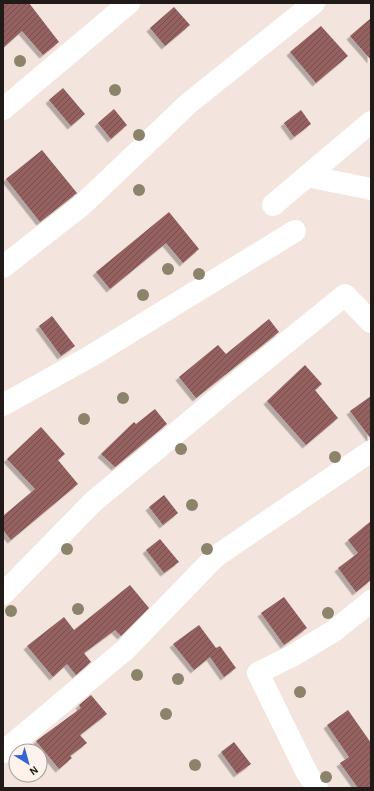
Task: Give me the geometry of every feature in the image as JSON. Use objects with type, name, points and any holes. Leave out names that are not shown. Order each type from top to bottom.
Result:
[{"type":"street","points":[[3,110],[129,3]]},
{"type":"street","points":[[3,267],[82,205],[189,104],[314,3]]},
{"type":"street","points":[[273,205],[371,122]]},
{"type":"street","points":[[307,176],[371,189]]},
{"type":"street","points":[[3,405],[92,356],[295,231]]},
{"type":"street","points":[[3,594],[93,502],[229,388],[345,295],[371,322]]},
{"type":"street","points":[[5,748],[126,649],[215,557],[371,451]]},
{"type":"street","points":[[317,788],[307,772],[258,674],[334,631],[371,601]]},
{"type":"building","points":[[3,3],[29,3],[59,42],[43,55],[22,31],[3,48]]},
{"type":"building","points":[[174,7],[190,25],[165,46],[150,28]]},
{"type":"building","points":[[371,18],[371,60],[350,36]]},
{"type":"building","points":[[321,26],[348,56],[316,83],[290,52]]},
{"type":"building","points":[[63,88],[85,114],[71,126],[49,100]]},
{"type":"building","points":[[114,109],[127,125],[111,139],[98,123]]},
{"type":"building","points":[[301,110],[311,124],[294,137],[284,123]]},
{"type":"building","points":[[42,150],[77,193],[40,222],[6,179]]},
{"type":"building","points":[[169,212],[199,249],[183,263],[166,243],[110,289],[96,272]]},
{"type":"building","points":[[52,316],[75,346],[61,356],[39,326]]},
{"type":"building","points":[[269,319],[279,332],[196,398],[179,377],[218,345],[226,354]]},
{"type":"building","points":[[305,365],[322,384],[315,390],[338,418],[306,445],[267,401]]},
{"type":"building","points":[[371,396],[371,439],[350,411]]},
{"type":"building","points":[[155,409],[167,424],[115,467],[101,454],[134,422],[136,424]]},
{"type":"building","points":[[41,427],[65,454],[58,460],[78,484],[11,540],[3,530],[3,516],[35,489],[7,459]]},
{"type":"building","points":[[164,495],[178,513],[163,525],[149,507]]},
{"type":"building","points":[[371,521],[371,580],[356,592],[338,568],[358,553],[348,540]]},
{"type":"building","points":[[160,539],[179,562],[164,573],[146,550]]},
{"type":"building","points":[[130,585],[149,608],[121,636],[115,630],[84,653],[91,662],[76,675],[67,664],[53,677],[27,646],[64,617],[74,630]]},
{"type":"building","points":[[284,597],[307,628],[284,645],[261,613]]},
{"type":"building","points":[[199,625],[216,648],[220,646],[236,668],[224,677],[210,657],[194,670],[173,644]]},
{"type":"building","points":[[91,695],[107,714],[80,735],[87,743],[70,756],[72,758],[59,769],[48,756],[48,743],[38,743],[36,741],[81,708],[79,705]]},
{"type":"building","points":[[348,710],[371,743],[371,788],[358,788],[340,763],[349,757],[327,725]]},
{"type":"building","points":[[234,742],[251,764],[237,774],[221,752]]}]
